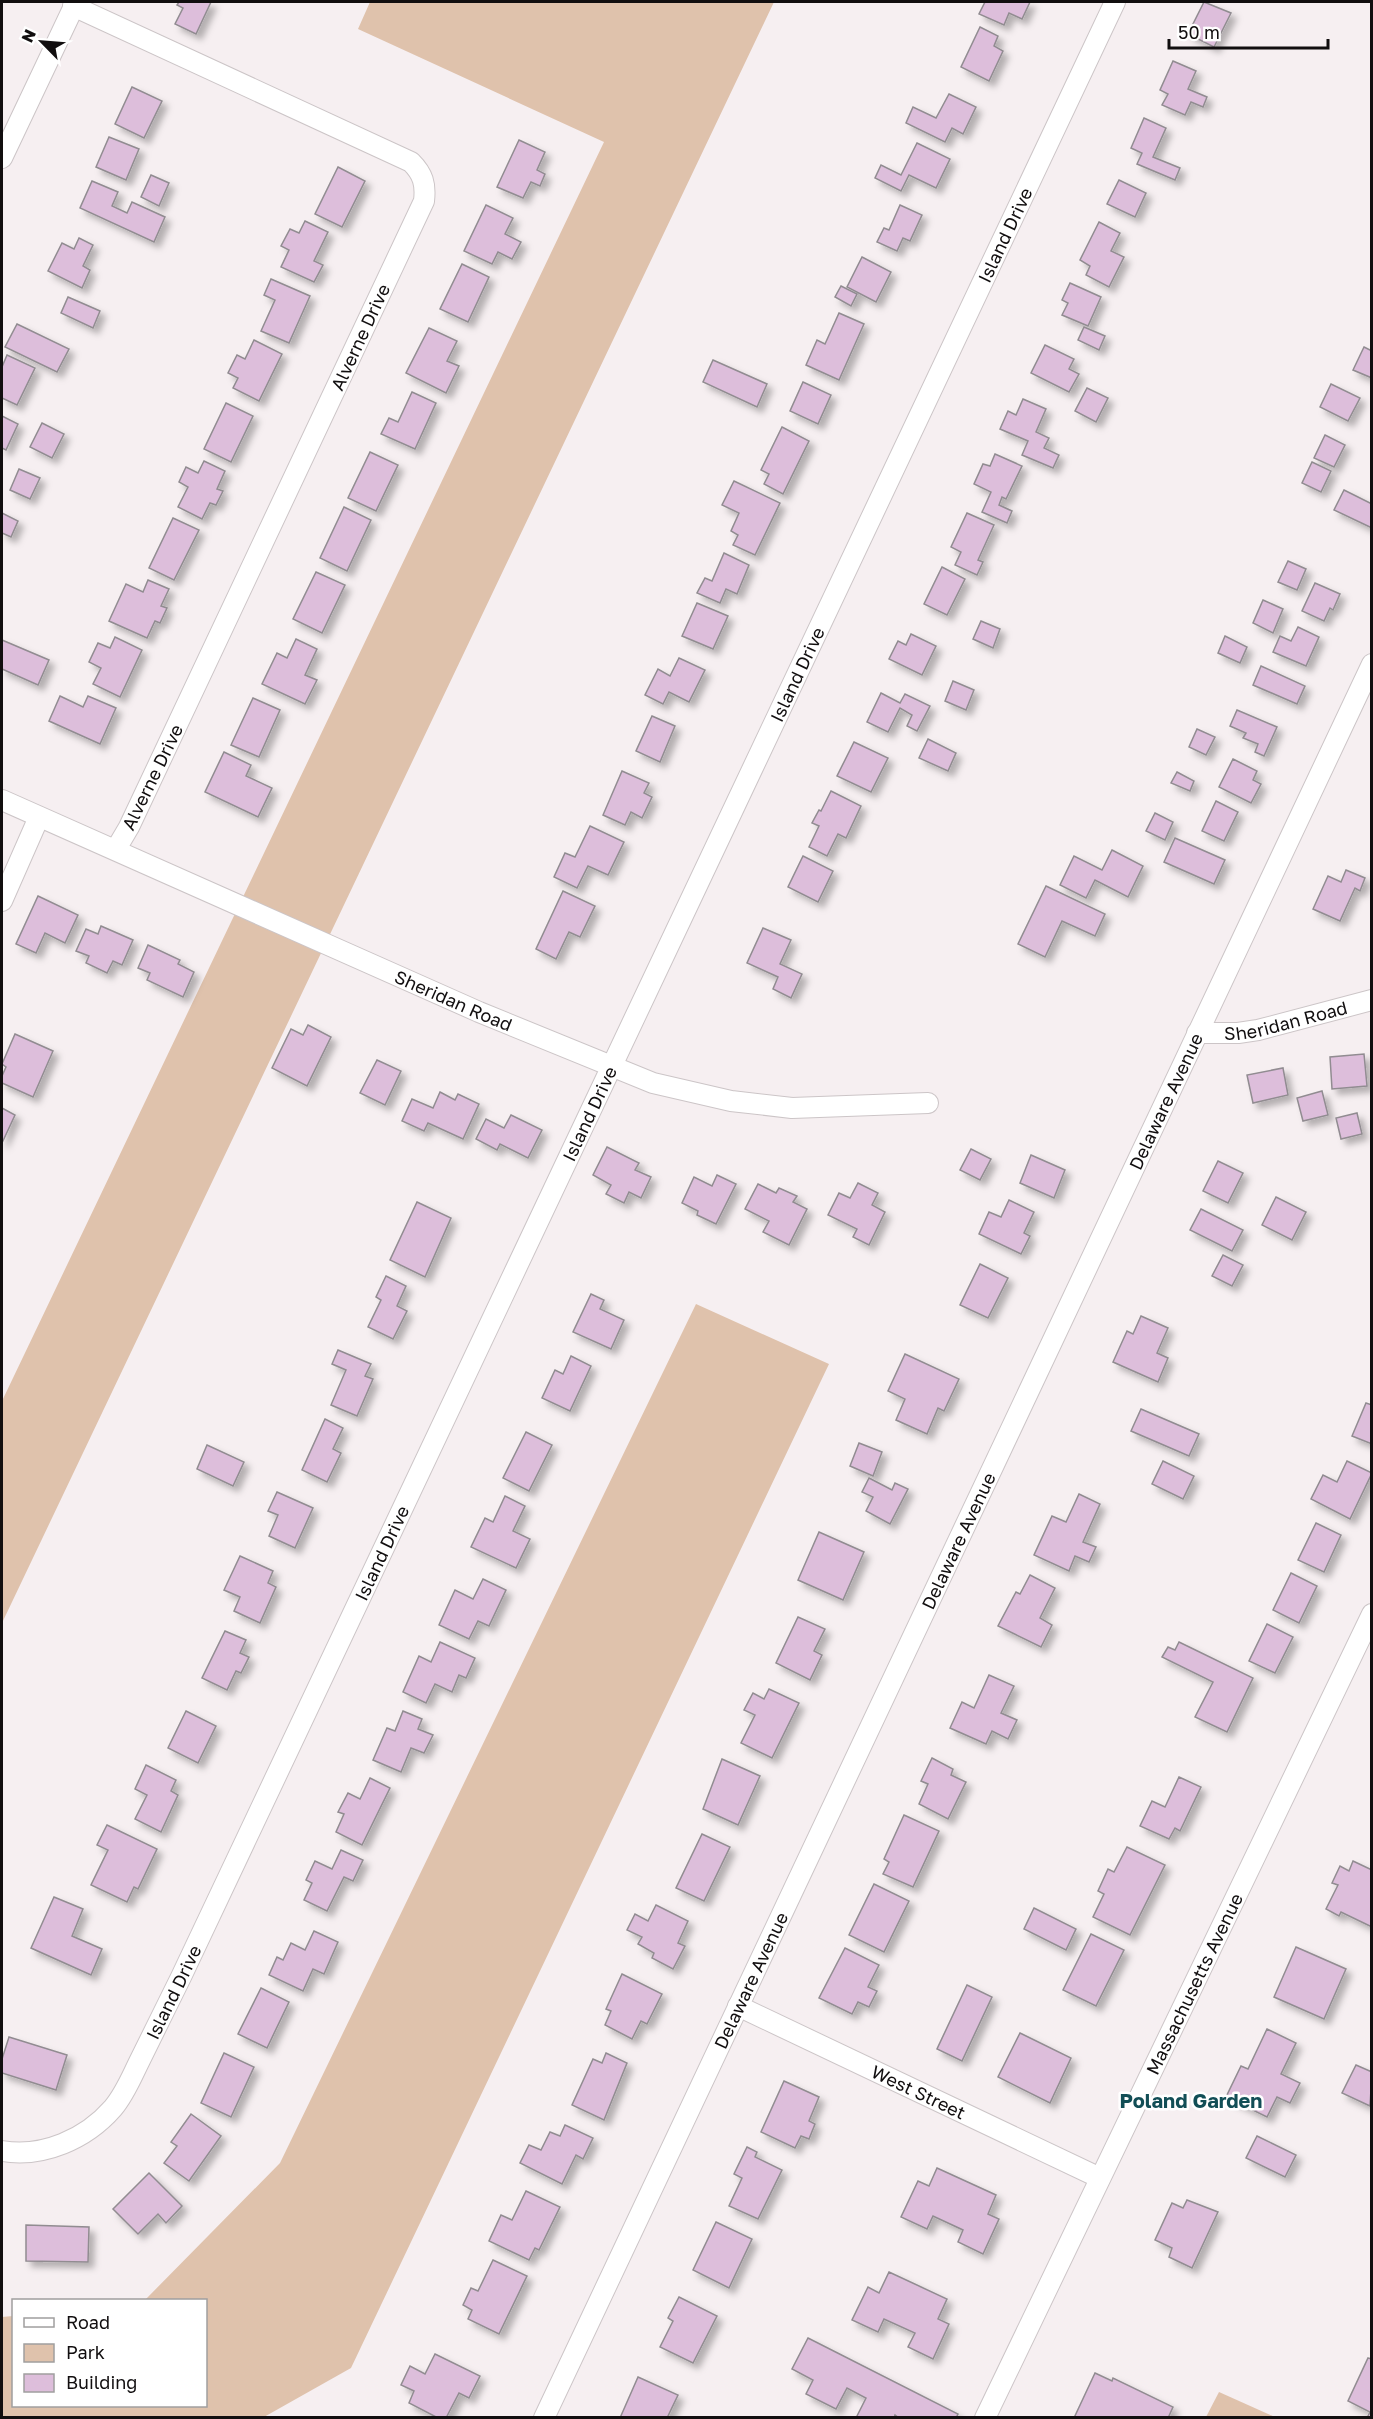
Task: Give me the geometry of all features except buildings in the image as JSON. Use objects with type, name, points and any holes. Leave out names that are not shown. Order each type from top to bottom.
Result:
[{"type":"street","name":"Island Drive","points":[[2,2151],[29,2152],[58,2146],[86,2133],[102,2120],[122,2096],[186,1966],[1115,2]]},
{"type":"street","points":[[2,158],[74,4]]},
{"type":"street","name":"Alverne Drive","points":[[74,4],[411,162],[422,172],[426,187],[424,201],[134,816],[116,849]]},
{"type":"street","name":"Delaware Avenue","points":[[544,2418],[1371,664]]},
{"type":"street","name":"Sheridan Road","points":[[2,800],[479,1012],[653,1083],[731,1101],[792,1108],[928,1104]]},
{"type":"street","points":[[2,901],[39,817]]},
{"type":"street","name":"Sheridan Road","points":[[1197,1033],[1238,1033],[1258,1030],[1371,1000]]},
{"type":"street","name":"Massachusetts Avenue","points":[[985,2418],[1371,1614]]},
{"type":"street","name":"West Street","points":[[738,2006],[1100,2178]]},
{"type":"green space","points":[[370,2],[774,2],[2,1623],[2,1401],[604,142],[358,29]]},
{"type":"green space","points":[[696,1304],[829,1364],[351,2368],[264,2417],[2,2417],[2,2317],[12,2316],[12,2407],[207,2407],[207,2299],[146,2299],[280,2163]]},
{"type":"green space","points":[[1219,2392],[1275,2417],[1206,2417]]},
{"type":"district","name":"Poland Garden","points":[[1191,2100]]}]
